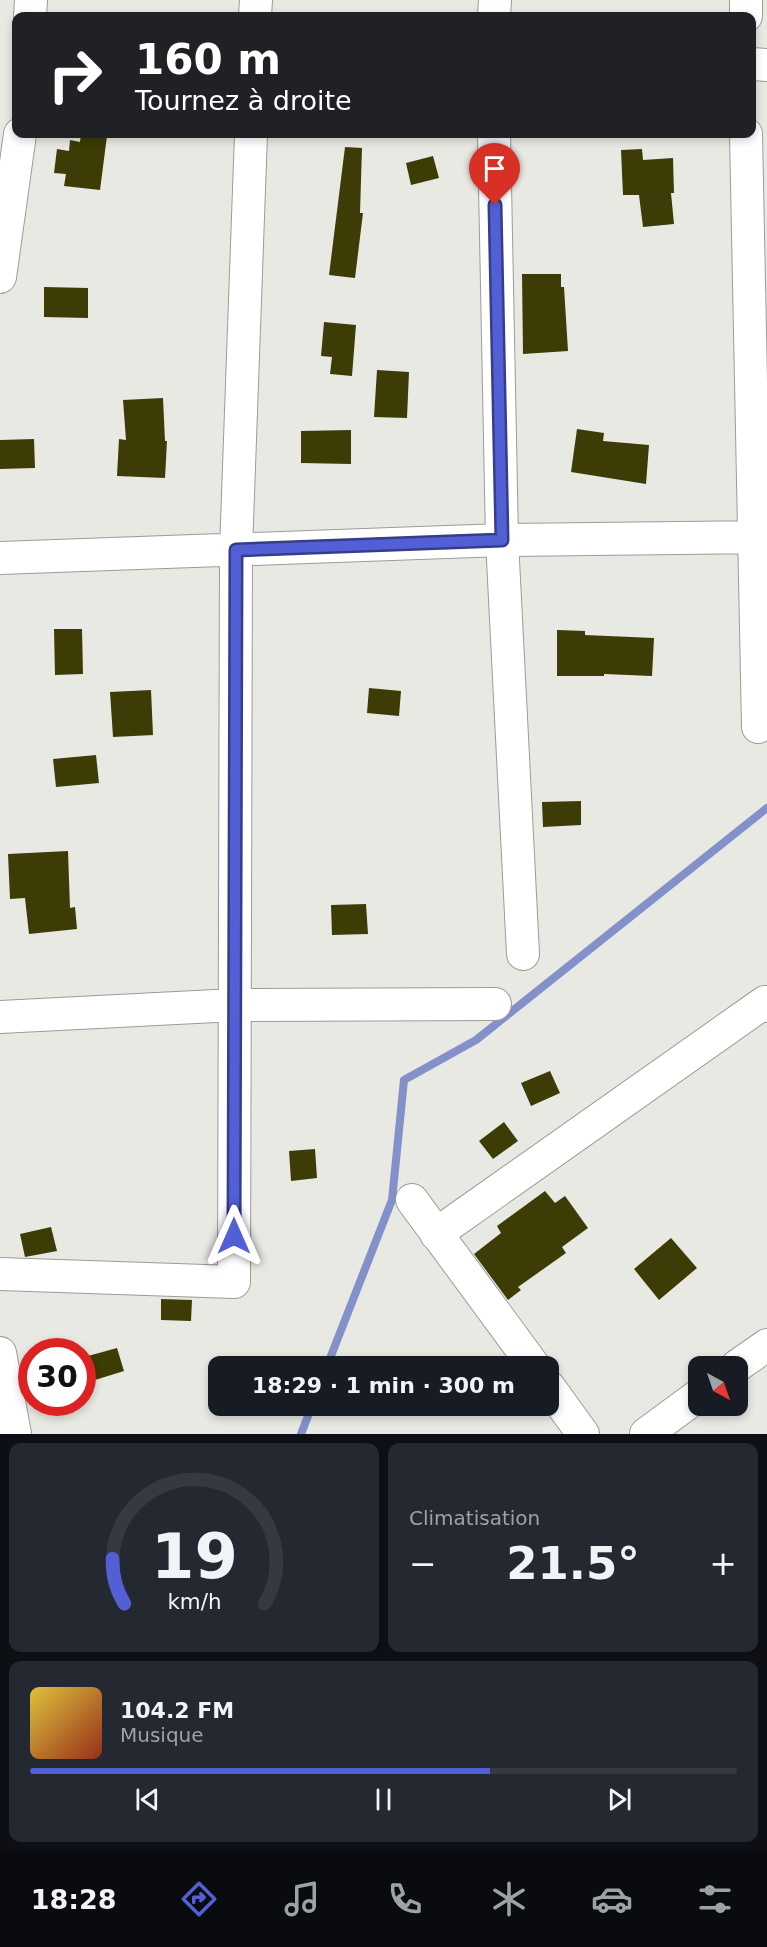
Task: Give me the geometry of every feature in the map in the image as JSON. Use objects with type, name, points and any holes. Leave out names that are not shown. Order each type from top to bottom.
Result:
[{"type":"street","points":[[0,277],[13,138]]},
{"type":"street","points":[[0,1274],[234,1282],[236,550],[251,138]]},
{"type":"street","points":[[494,138],[502,540],[523,954]]},
{"type":"street","points":[[746,138],[760,537],[758,727]]},
{"type":"street","points":[[0,558],[502,540],[760,537]]},
{"type":"street","points":[[436,1234],[765,1002],[767,1006]]},
{"type":"street","points":[[0,1017],[235,1005],[495,1004]]},
{"type":"street","points":[[412,1200],[527,1356]]},
{"type":"street","points":[[748,1358],[767,1345]]},
{"type":"street","points":[[0,1353],[15,1434]]},
{"type":"street","points":[[559,1401],[583,1434]]},
{"type":"street","points":[[646,1434],[688,1403]]},
{"type":"building","points":[[80,138],[107,138],[100,190],[64,186],[66,174],[54,173],[57,149],[69,151],[70,140],[80,142]]},
{"type":"building","points":[[345,147],[362,148],[360,213],[363,213],[355,278],[329,275]]},
{"type":"building","points":[[642,149],[643,160],[673,158],[674,193],[671,193],[674,224],[643,227],[639,195],[623,195],[621,150]]},
{"type":"building","points":[[433,156],[439,178],[411,185],[406,163]]},
{"type":"building","points":[[522,274],[561,274],[561,287],[564,287],[568,351],[523,354]]},
{"type":"building","points":[[44,287],[88,288],[88,318],[44,317]]},
{"type":"building","points":[[324,322],[356,325],[352,376],[330,374],[332,357],[321,356]]},
{"type":"building","points":[[377,370],[409,372],[407,418],[374,417]]},
{"type":"building","points":[[163,398],[165,441],[167,441],[165,478],[117,476],[119,439],[126,440],[123,400]]},
{"type":"building","points":[[577,429],[604,433],[603,441],[649,445],[646,484],[571,472]]},
{"type":"building","points":[[351,430],[351,464],[301,463],[301,431]]},
{"type":"building","points":[[34,439],[35,468],[0,469],[0,440]]},
{"type":"building","points":[[54,629],[82,629],[83,674],[55,675]]},
{"type":"building","points":[[557,630],[585,631],[585,635],[654,638],[652,676],[604,674],[604,676],[557,676]]},
{"type":"building","points":[[369,688],[401,691],[399,716],[367,713]]},
{"type":"building","points":[[151,690],[153,735],[113,737],[110,692]]},
{"type":"building","points":[[96,755],[99,783],[56,787],[53,759]]},
{"type":"building","points":[[581,801],[581,825],[543,827],[542,802]]},
{"type":"building","points":[[68,851],[70,908],[75,907],[77,929],[29,934],[25,898],[10,899],[8,854]]},
{"type":"building","points":[[366,904],[368,934],[332,935],[331,905]]},
{"type":"building","points":[[550,1071],[560,1093],[531,1106],[521,1083]]},
{"type":"building","points":[[504,1122],[518,1141],[493,1159],[479,1141]]},
{"type":"building","points":[[315,1149],[317,1178],[291,1181],[289,1151]]},
{"type":"building","points":[[545,1191],[555,1203],[565,1196],[588,1228],[562,1247],[566,1253],[518,1287],[521,1290],[508,1300],[474,1254],[501,1233],[497,1226]]},
{"type":"building","points":[[51,1227],[57,1251],[25,1257],[20,1234]]},
{"type":"building","points":[[671,1238],[697,1268],[659,1300],[634,1269]]},
{"type":"building","points":[[161,1299],[192,1300],[191,1321],[161,1320]]},
{"type":"building","points":[[117,1348],[124,1371],[96,1380],[96,1354]]},
{"type":"waterway","points":[[331,1356],[392,1200],[404,1080],[476,1040],[767,808]]},
{"type":"waterway","points":[[301,1434],[308,1416]]},
{"type":"route","points":[[234,1236],[236,550],[502,540],[495,205]]}]
